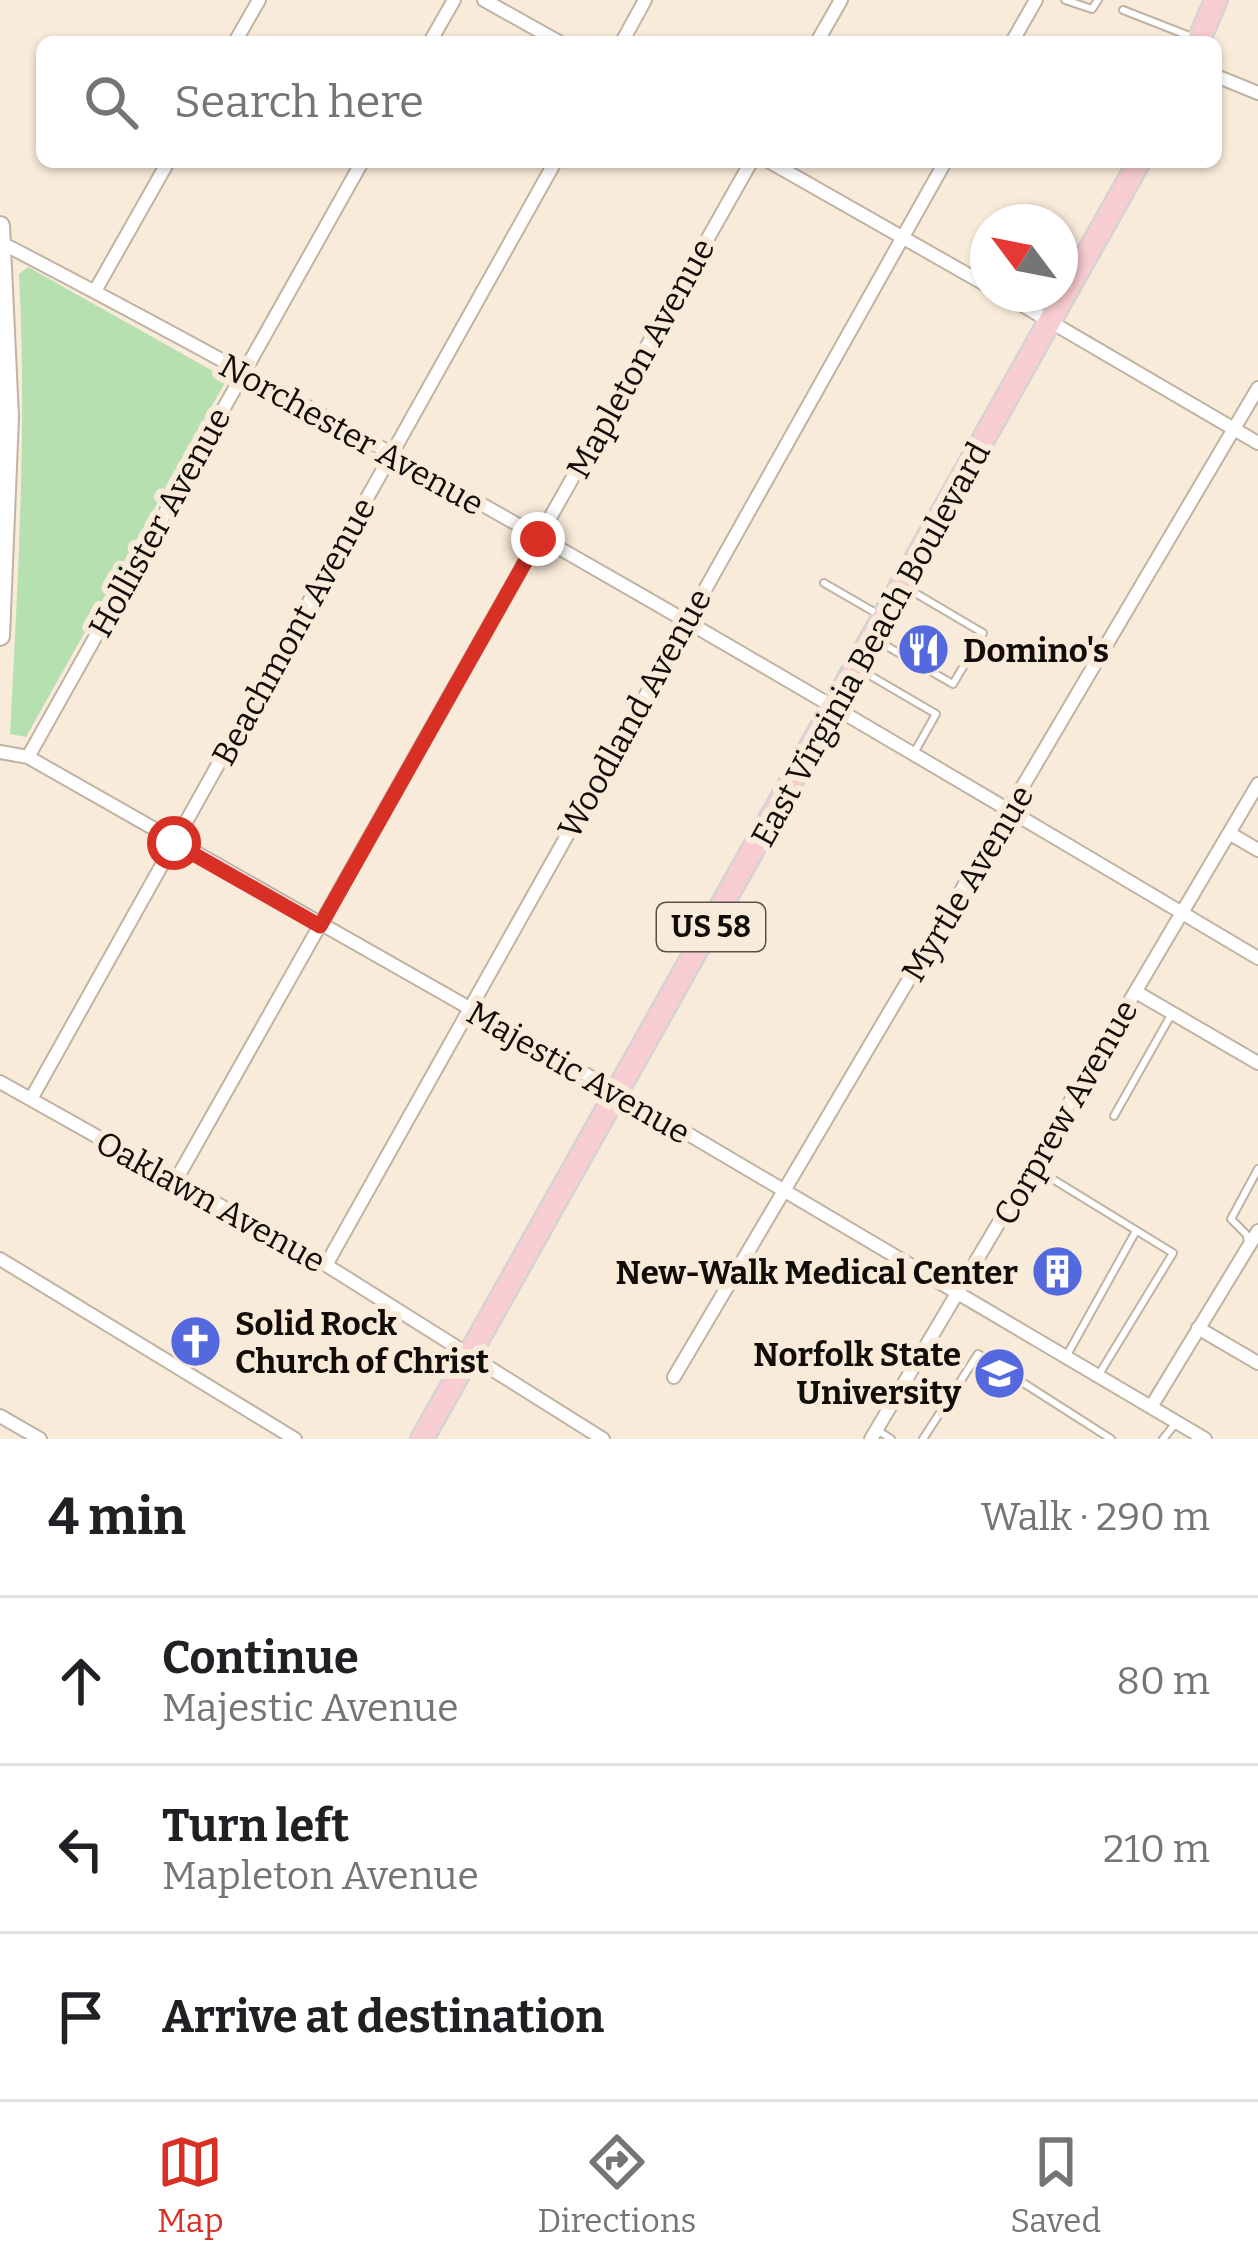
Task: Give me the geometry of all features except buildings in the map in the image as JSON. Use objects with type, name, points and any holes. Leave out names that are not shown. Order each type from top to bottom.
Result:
[{"type":"main road","points":[[1200,36],[1216,0]]},
{"type":"main road","name":"East Virginia Beach Boulevard","points":[[422,1439],[1136,168]]},
{"type":"main road","points":[[0,636],[9,417],[1,237]]},
{"type":"street","points":[[239,36],[259,0]]},
{"type":"street","points":[[433,36],[454,0]]},
{"type":"street","points":[[484,0],[549,36]]},
{"type":"street","points":[[625,36],[645,0]]},
{"type":"street","points":[[821,36],[841,0]]},
{"type":"street","points":[[1015,36],[1034,3],[1016,0]]},
{"type":"street","points":[[1222,78],[1258,93]]},
{"type":"street","points":[[95,291],[165,168]]},
{"type":"street","name":"Hollister Avenue","points":[[28,757],[359,168]]},
{"type":"street","name":"Beachmont Avenue","points":[[31,1099],[551,168]]},
{"type":"street","name":"Mapleton Avenue","points":[[176,1180],[748,168]]},
{"type":"street","points":[[781,168],[970,276]]},
{"type":"street","name":"Woodland Avenue","points":[[326,1264],[941,168]]},
{"type":"street","name":"Norchester Avenue","points":[[1,237],[835,706],[1258,958]]},
{"type":"street","points":[[1034,312],[1258,443]]},
{"type":"street","name":"Myrtle Avenue","points":[[674,1377],[1258,388]]},
{"type":"street","name":"Majestic Avenue","points":[[0,752],[28,757],[617,1093],[1200,1438]]},
{"type":"street","name":"Corprew Avenue","points":[[874,1434],[1258,784]]},
{"type":"street","points":[[1229,833],[1258,850]]},
{"type":"street","points":[[1136,992],[1258,1063]]},
{"type":"street","name":"Oaklawn Avenue","points":[[0,1082],[326,1264],[603,1439]]},
{"type":"street","points":[[1151,1407],[1198,1328],[1253,1252],[1258,1232]]},
{"type":"street","points":[[0,1259],[295,1439]]},
{"type":"street","points":[[1198,1328],[1258,1363]]},
{"type":"street","points":[[0,1416],[40,1439]]},
{"type":"lane","points":[[1065,0],[1093,9],[1097,0]]},
{"type":"lane","points":[[1123,10],[1186,36]]},
{"type":"lane","points":[[824,583],[884,617]]},
{"type":"lane","points":[[873,638],[953,684],[983,633],[902,586]]},
{"type":"lane","points":[[856,668],[936,714],[914,753]]},
{"type":"lane","points":[[1114,1116],[1172,1013]]},
{"type":"lane","points":[[1033,1167],[1173,1253],[1098,1376]]},
{"type":"lane","points":[[1253,1252],[1246,1234],[1231,1219],[1258,1169]]},
{"type":"lane","points":[[1065,1358],[1136,1231]]},
{"type":"lane","points":[[923,1439],[978,1354],[1111,1439]]},
{"type":"lane","points":[[1163,1439],[1176,1422]]},
{"type":"lane","points":[[874,1434],[891,1439]]},
{"type":"green space","points":[[28,267],[227,379],[26,737],[10,734],[22,447],[19,274]]},
{"type":"place","name":"Domino's","points":[[924,650]]},
{"type":"place","name":"New-Walk Medical Center","points":[[1057,1272]]},
{"type":"place","name":"Solid Rock Church of Christ","points":[[196,1342]]},
{"type":"place","name":"Norfolk State University","points":[[1000,1373]]},
{"type":"route","points":[[174,843],[320,926],[538,539]]}]
